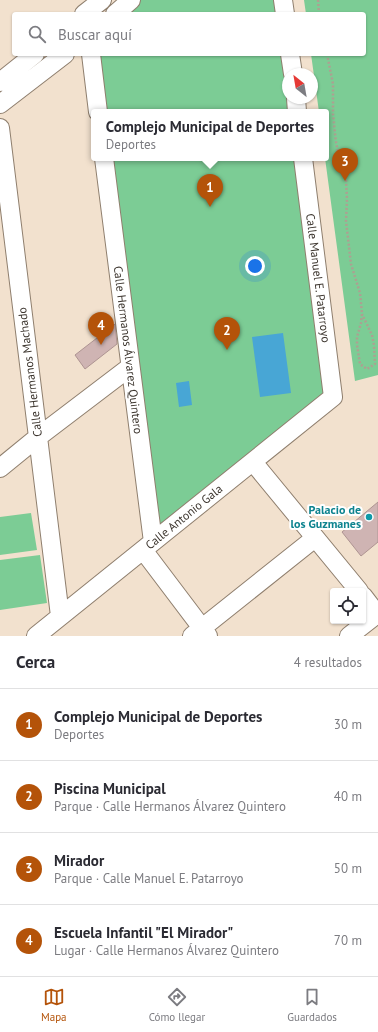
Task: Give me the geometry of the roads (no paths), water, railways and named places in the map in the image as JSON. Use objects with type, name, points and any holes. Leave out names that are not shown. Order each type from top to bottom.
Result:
[{"type":"street","points":[[85,10],[102,0]]},
{"type":"street","points":[[117,12],[131,0]]},
{"type":"street","points":[[283,0],[285,12]]},
{"type":"street","points":[[0,82],[32,56]]},
{"type":"street","points":[[0,104],[62,56]]},
{"type":"street","points":[[91,56],[98,109]]},
{"type":"street","points":[[290,56],[292,68]]},
{"type":"street","name":"Calle Hermanos Machado","points":[[0,128],[60,616]]},
{"type":"street","name":"Calle Hermanos Álvarez Quintero","points":[[104,161],[130,367],[148,546]]},
{"type":"street","name":"Calle Manuel E. Patarroyo","points":[[303,161],[333,397]]},
{"type":"street","points":[[0,468],[130,367]]},
{"type":"street","name":"Calle Antonio Gala","points":[[36,636],[333,397]]},
{"type":"street","points":[[253,462],[357,588]]},
{"type":"street","points":[[148,546],[201,633],[315,538]]},
{"type":"street","points":[[366,600],[377,614],[366,623]]},
{"type":"street","points":[[349,636],[364,624]]},
{"type":"water","points":[[283,333],[291,393],[260,397],[252,337]]},
{"type":"water","points":[[189,381],[192,405],[179,407],[176,383]]},
{"type":"place","name":"Mirador","points":[[345,181]]},
{"type":"place","name":"Complejo Municipal de Deportes","points":[[210,207]]},
{"type":"place","name":"Escuela Infantil \"El Mirador\"","points":[[101,345]]},
{"type":"place","name":"Piscina Municipal","points":[[227,350]]},
{"type":"place","name":"Palacio de los Guzmanes","points":[[369,517]]}]
